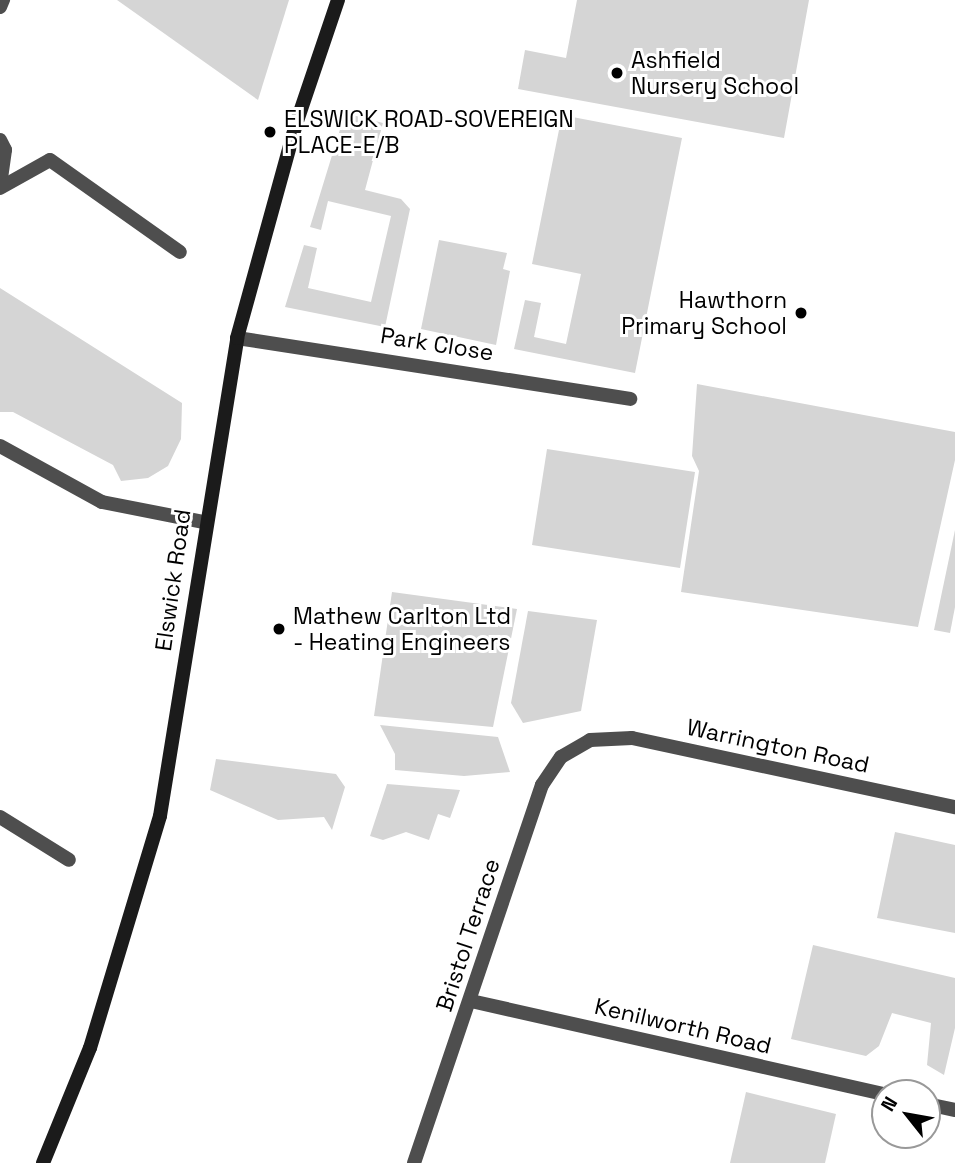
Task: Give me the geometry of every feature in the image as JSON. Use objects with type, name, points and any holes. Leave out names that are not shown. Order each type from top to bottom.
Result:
[{"type":"main road","name":"Elswick Road","points":[[43,1163],[90,1048],[160,816],[204,522],[237,338],[295,127],[338,0]]},
{"type":"street","points":[[0,8],[3,0]]},
{"type":"street","points":[[0,140],[5,150],[0,187]]},
{"type":"street","points":[[0,187],[50,160],[180,252]]},
{"type":"street","name":"Park Close","points":[[237,338],[630,399]]},
{"type":"street","points":[[0,446],[102,502],[204,522]]},
{"type":"street","name":"Warrington Road","points":[[590,740],[632,738],[955,807]]},
{"type":"street","name":"Bristol Terrace","points":[[414,1163],[542,785],[561,757],[590,740]]},
{"type":"street","points":[[0,817],[69,860]]},
{"type":"street","name":"Kenilworth Road","points":[[471,1001],[871,1091]]},
{"type":"shaded area","points":[[117,0],[289,0],[258,100]]},
{"type":"shaded area","name":"Ashfield Nursery School","points":[[577,0],[809,0],[784,138],[518,89],[525,50],[566,58]]},
{"type":"shaded area","points":[[345,113],[383,123],[365,190],[401,199],[410,209],[385,327],[285,307],[304,245],[317,248],[308,288],[371,302],[391,216],[328,201],[321,230],[310,227]]},
{"type":"shaded area","points":[[562,115],[682,138],[635,373],[514,349],[525,300],[541,303],[534,337],[566,344],[581,274],[532,264]]},
{"type":"shaded area","points":[[439,240],[507,253],[503,269],[510,271],[496,345],[421,329]]},
{"type":"shaded area","points":[[0,288],[182,403],[181,439],[168,466],[148,478],[121,481],[113,465],[13,412],[0,412]]},
{"type":"shaded area","points":[[697,384],[955,432],[955,460],[918,627],[681,592],[699,471],[692,456]]},
{"type":"shaded area","points":[[547,449],[695,472],[680,568],[532,545]]},
{"type":"shaded area","points":[[955,530],[955,607],[950,633],[934,630]]},
{"type":"shaded area","points":[[392,592],[517,609],[493,727],[374,716]]},
{"type":"shaded area","points":[[528,611],[597,620],[581,711],[523,723],[511,703]]},
{"type":"shaded area","points":[[380,725],[498,737],[510,772],[464,776],[395,770],[395,754]]},
{"type":"shaded area","points":[[216,759],[336,774],[345,787],[332,830],[324,817],[278,820],[210,790]]},
{"type":"shaded area","points":[[387,784],[460,790],[450,818],[438,814],[429,840],[406,832],[383,840],[370,836]]},
{"type":"shaded area","points":[[895,832],[955,845],[955,933],[877,918]]},
{"type":"shaded area","points":[[813,945],[955,978],[955,1028],[944,1075],[927,1065],[931,1023],[892,1013],[879,1046],[866,1056],[791,1039]]},
{"type":"shaded area","points":[[746,1092],[836,1114],[825,1163],[730,1163]]},
{"type":"place","name":"Ashfield Nursery School","points":[[617,73]]},
{"type":"place","name":"ELSWICK ROAD-SOVEREIGN PLACE-E/B","points":[[270,132]]},
{"type":"place","name":"Hawthorn Primary School","points":[[801,313]]},
{"type":"place","name":"Mathew Carlton Ltd - Heating Engineers","points":[[279,629]]}]
